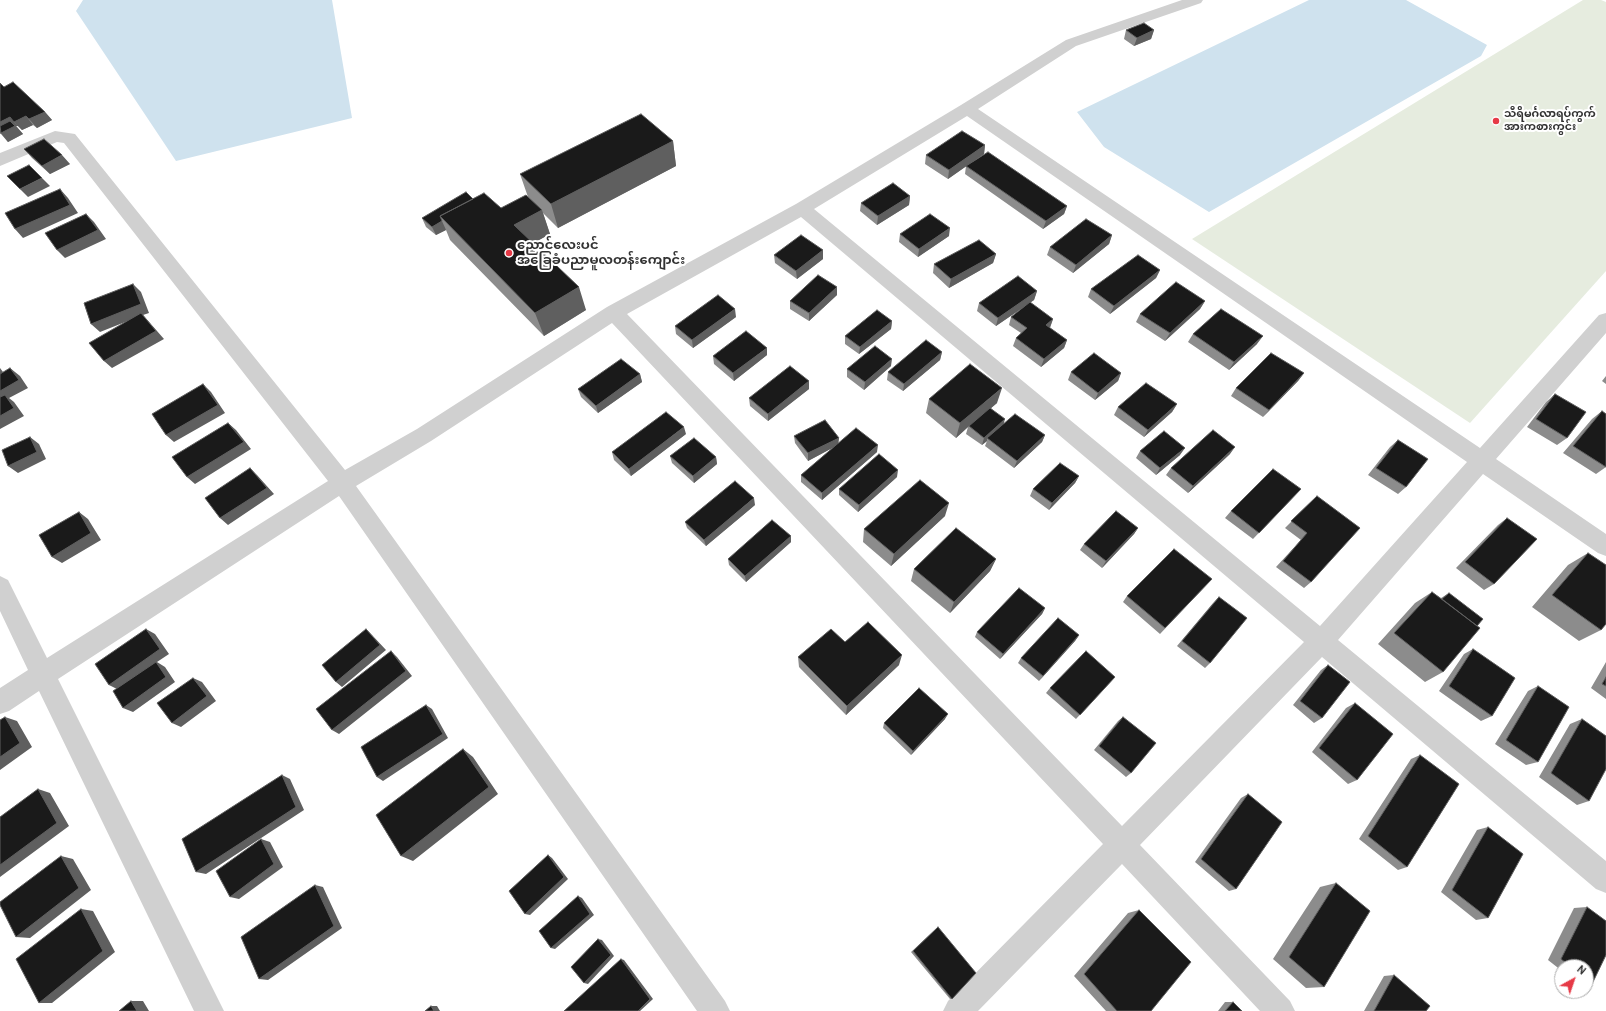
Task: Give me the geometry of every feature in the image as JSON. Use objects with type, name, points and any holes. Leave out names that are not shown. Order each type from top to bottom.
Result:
[{"type":"street","points":[[0,702],[342,483],[424,435],[614,312],[802,208],[967,109],[1071,43],[1196,0]]},
{"type":"street","points":[[967,109],[1606,546]]},
{"type":"street","points":[[0,160],[55,136],[69,138],[342,483],[715,1011]]},
{"type":"street","points":[[802,208],[1606,879]]},
{"type":"street","points":[[614,312],[1280,1011]]},
{"type":"street","points":[[958,1011],[1321,642],[1606,320]]},
{"type":"street","points":[[0,586],[209,1011]]},
{"type":"shaded area","name":"သီရိမင်္ဂလာရပ်ကွက် အားကစားကွင်း","points":[[1583,0],[1601,0],[1606,2],[1606,271],[1470,423],[1192,239]]},
{"type":"water","points":[[83,0],[332,0],[352,118],[176,161],[76,11]]},
{"type":"water","points":[[1309,0],[1406,0],[1487,45],[1481,56],[1209,212],[1104,147],[1077,112]]},
{"type":"building","points":[[1144,23],[1154,30],[1137,38],[1126,30]]},
{"type":"building","points":[[13,82],[45,112],[29,119],[26,116],[14,122],[10,117],[0,122],[0,83],[4,87]]},
{"type":"building","points":[[641,114],[673,141],[551,204],[520,174]]},
{"type":"building","points":[[10,121],[15,126],[1,133],[0,126]]},
{"type":"building","points":[[962,131],[985,145],[949,170],[926,155]]},
{"type":"building","points":[[44,139],[62,155],[42,166],[24,149]]},
{"type":"building","points":[[988,152],[1067,206],[1046,221],[966,166]]},
{"type":"building","points":[[29,165],[42,178],[20,189],[7,176]]},
{"type":"building","points":[[893,183],[910,196],[878,216],[861,203]]},
{"type":"building","points":[[60,189],[70,205],[15,229],[5,213]]},
{"type":"building","points":[[466,192],[473,199],[440,216],[442,221],[432,227],[422,218]]},
{"type":"building","points":[[484,193],[501,208],[526,195],[542,210],[514,225],[579,287],[535,313],[440,216]]},
{"type":"building","points":[[86,214],[98,230],[57,250],[45,233]]},
{"type":"building","points":[[930,214],[950,228],[919,249],[900,234]]},
{"type":"building","points":[[1086,219],[1112,235],[1076,265],[1050,247]]},
{"type":"building","points":[[801,235],[823,250],[796,271],[774,255]]},
{"type":"building","points":[[979,240],[996,254],[951,279],[934,264]]},
{"type":"building","points":[[1138,255],[1160,270],[1114,306],[1091,289]]},
{"type":"building","points":[[818,275],[837,287],[809,313],[790,301]]},
{"type":"building","points":[[1018,276],[1037,291],[998,318],[979,303]]},
{"type":"building","points":[[1176,282],[1205,301],[1170,333],[1140,314]]},
{"type":"building","points":[[133,284],[141,304],[91,324],[84,303]]},
{"type":"building","points":[[718,295],[735,309],[692,340],[675,326]]},
{"type":"building","points":[[1030,302],[1053,319],[1046,325],[1067,340],[1044,359],[1016,338],[1027,328],[1011,317]]},
{"type":"building","points":[[1221,309],[1263,336],[1234,362],[1193,334]]},
{"type":"building","points":[[877,310],[892,321],[860,347],[845,336]]},
{"type":"building","points":[[141,313],[156,331],[104,361],[89,343]]},
{"type":"building","points":[[746,331],[767,348],[733,373],[713,356]]},
{"type":"building","points":[[926,340],[942,352],[904,384],[888,372]]},
{"type":"building","points":[[875,346],[892,359],[865,382],[847,369]]},
{"type":"building","points":[[1094,353],[1121,373],[1098,393],[1071,372]]},
{"type":"building","points":[[1271,353],[1304,373],[1269,410],[1236,388]]},
{"type":"building","points":[[621,359],[640,374],[596,406],[578,389]]},
{"type":"building","points":[[970,364],[1002,388],[960,423],[929,399]]},
{"type":"building","points":[[790,366],[809,381],[768,414],[749,398]]},
{"type":"building","points":[[10,368],[19,380],[0,391],[0,374]]},
{"type":"building","points":[[1146,383],[1177,404],[1148,430],[1118,407]]},
{"type":"building","points":[[203,384],[218,405],[166,435],[152,414]]},
{"type":"building","points":[[1555,394],[1586,412],[1567,438],[1536,419]]},
{"type":"building","points":[[5,395],[14,408],[0,416],[0,397]]},
{"type":"building","points":[[990,408],[1005,419],[984,438],[969,426]]},
{"type":"building","points":[[1602,411],[1606,414],[1606,467],[1573,446]]},
{"type":"building","points":[[666,412],[684,427],[629,469],[612,452]]},
{"type":"building","points":[[1015,414],[1045,435],[1017,461],[987,438]]},
{"type":"building","points":[[825,420],[839,438],[808,453],[794,436]]},
{"type":"building","points":[[228,423],[244,442],[187,477],[172,457]]},
{"type":"building","points":[[856,428],[878,445],[822,493],[801,475]]},
{"type":"building","points":[[1213,430],[1235,447],[1193,486],[1171,468]]},
{"type":"building","points":[[1164,431],[1185,448],[1160,468],[1140,451]]},
{"type":"building","points":[[30,437],[37,452],[8,466],[2,450]]},
{"type":"building","points":[[694,438],[716,457],[693,476],[670,456]]},
{"type":"building","points":[[1398,440],[1428,459],[1406,487],[1376,468]]},
{"type":"building","points":[[879,454],[898,470],[859,505],[839,489]]},
{"type":"building","points":[[1060,463],[1079,476],[1052,503],[1033,489]]},
{"type":"building","points":[[250,468],[267,488],[220,518],[205,498]]},
{"type":"building","points":[[1273,469],[1301,489],[1259,533],[1231,511]]},
{"type":"building","points":[[920,480],[949,503],[894,554],[864,529]]},
{"type":"building","points":[[735,481],[754,498],[704,540],[685,522]]},
{"type":"building","points":[[1317,496],[1360,528],[1311,582],[1283,561],[1307,533],[1291,521]]},
{"type":"building","points":[[1116,511],[1138,528],[1106,561],[1084,544]]},
{"type":"building","points":[[79,512],[91,533],[52,557],[39,535]]},
{"type":"building","points":[[1507,518],[1537,539],[1494,584],[1465,562]]},
{"type":"building","points":[[772,520],[791,536],[745,576],[728,559]]},
{"type":"building","points":[[956,528],[996,559],[954,602],[914,569]]},
{"type":"building","points":[[1174,549],[1212,579],[1165,628],[1127,596]]},
{"type":"building","points":[[1588,553],[1606,565],[1606,624],[1601,630],[1552,595]]},
{"type":"building","points":[[1019,588],[1045,608],[1003,654],[977,632]]},
{"type":"building","points":[[1432,592],[1480,628],[1443,672],[1394,633]]},
{"type":"building","points":[[1449,593],[1483,619],[1477,626],[1442,599]]},
{"type":"building","points":[[1219,597],[1247,618],[1210,663],[1182,641]]},
{"type":"building","points":[[1058,618],[1079,635],[1043,676],[1021,658]]},
{"type":"building","points":[[868,622],[902,655],[847,706],[798,657],[831,629],[845,642]]},
{"type":"building","points":[[146,629],[160,649],[109,685],[95,664]]},
{"type":"building","points":[[366,629],[380,645],[336,682],[322,665]]},
{"type":"building","points":[[1473,649],[1515,678],[1492,716],[1449,686]]},
{"type":"building","points":[[391,651],[406,671],[332,730],[316,709]]},
{"type":"building","points":[[1086,651],[1115,677],[1080,715],[1050,688]]},
{"type":"building","points":[[156,662],[166,677],[123,708],[113,691]]},
{"type":"building","points":[[1328,665],[1350,682],[1322,718],[1300,701]]},
{"type":"building","points":[[1606,677],[1606,686],[1602,684]]},
{"type":"building","points":[[193,678],[207,696],[172,723],[157,703]]},
{"type":"building","points":[[1538,686],[1569,707],[1538,762],[1506,740]]},
{"type":"building","points":[[919,688],[948,714],[913,751],[884,723]]},
{"type":"building","points":[[1355,703],[1393,734],[1357,780],[1319,748]]},
{"type":"building","points":[[426,705],[443,734],[377,777],[361,747]]},
{"type":"building","points":[[5,717],[20,743],[0,757],[0,720]]},
{"type":"building","points":[[1123,717],[1156,743],[1131,773],[1099,746]]},
{"type":"building","points":[[1582,719],[1606,736],[1606,769],[1589,801],[1551,773]]},
{"type":"building","points":[[463,749],[489,787],[401,856],[376,815]]},
{"type":"building","points":[[1420,755],[1459,784],[1407,867],[1368,836]]},
{"type":"building","points":[[282,775],[296,807],[196,872],[182,839]]},
{"type":"building","points":[[38,789],[57,823],[0,865],[0,817]]},
{"type":"building","points":[[1248,794],[1282,822],[1236,889],[1201,859]]},
{"type":"building","points":[[1488,827],[1523,854],[1488,918],[1452,890]]},
{"type":"building","points":[[261,839],[274,864],[230,897],[216,871]]},
{"type":"building","points":[[548,855],[564,877],[525,914],[509,891]]},
{"type":"building","points":[[61,856],[79,888],[16,937],[0,905],[0,902]]},
{"type":"building","points":[[1336,883],[1370,911],[1324,987],[1289,957]]},
{"type":"building","points":[[315,885],[334,926],[259,979],[241,937]]},
{"type":"building","points":[[578,896],[590,914],[551,948],[539,931]]},
{"type":"building","points":[[1587,907],[1606,921],[1606,955],[1594,980],[1594,959],[1561,959]]},
{"type":"building","points":[[81,909],[103,951],[39,1003],[16,959]]},
{"type":"building","points":[[1139,910],[1191,962],[1151,1011],[1117,1011],[1084,974]]},
{"type":"building","points":[[938,927],[976,973],[952,999],[913,951]]},
{"type":"building","points":[[598,939],[611,955],[584,983],[571,967]]},
{"type":"building","points":[[621,959],[650,999],[638,1011],[564,1011]]},
{"type":"building","points":[[1394,975],[1430,1006],[1426,1011],[1374,1011]]},
{"type":"building","points":[[131,1001],[137,1011],[119,1011]]},
{"type":"building","points":[[1233,1002],[1242,1011],[1225,1011]]},
{"type":"building","points":[[431,1006],[434,1011],[425,1011]]},
{"type":"place","name":"သီရိမင်္ဂလာရပ်ကွက် အားကစားကွင်း","points":[[1496,121]]},
{"type":"place","name":"ညောင်လေးပင် အခြေခံပညာမူလတန်းကျောင်း","points":[[509,253]]}]
